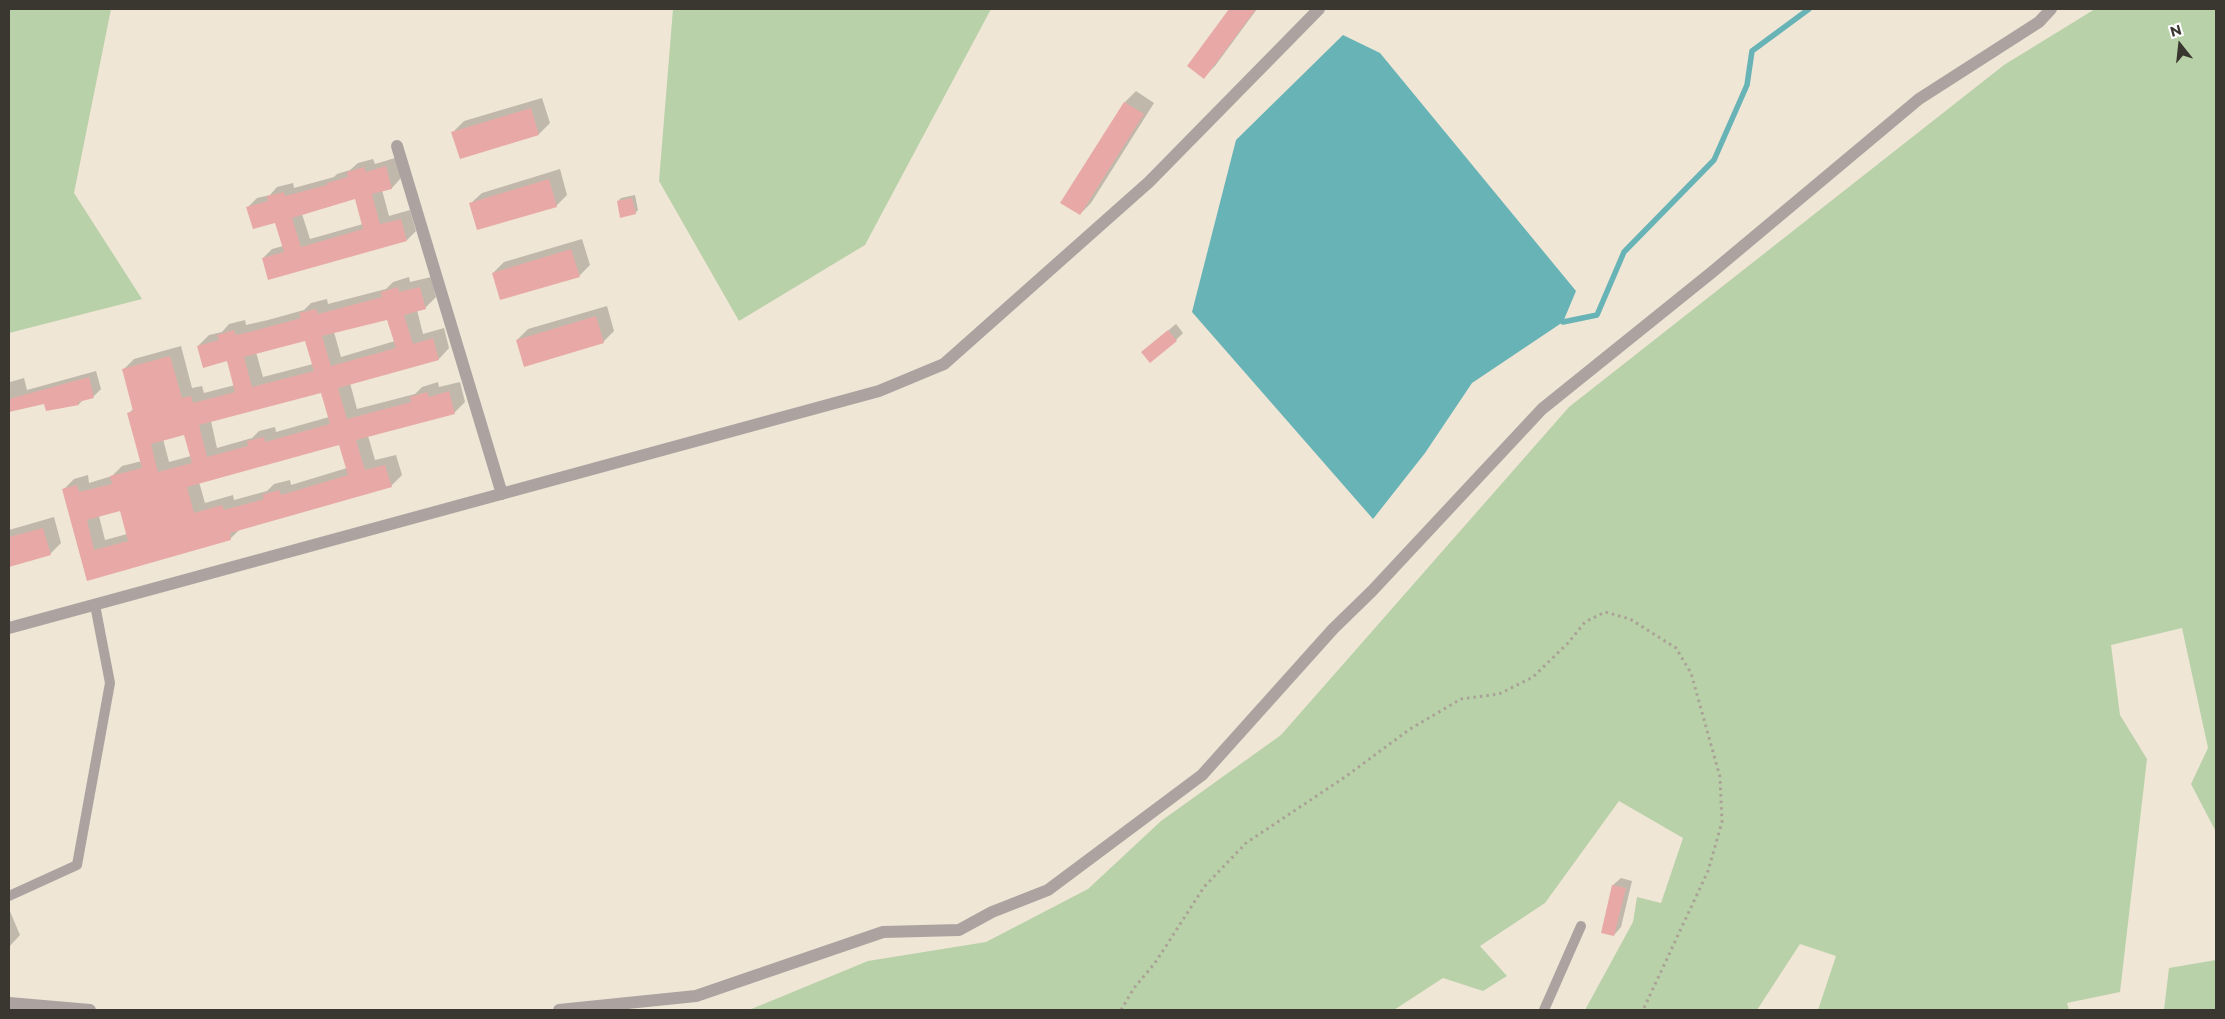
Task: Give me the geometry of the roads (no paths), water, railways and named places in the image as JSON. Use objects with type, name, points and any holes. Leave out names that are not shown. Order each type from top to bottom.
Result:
[{"type":"street","points":[[9,628],[879,391],[944,364],[1149,182],[1318,9]]},
{"type":"street","points":[[559,1010],[696,996],[883,932],[959,930],[992,912],[1048,890],[1202,775],[1333,629],[1372,591],[1542,409],[1710,273],[1919,99],[2039,22],[2051,9]]},
{"type":"street","points":[[397,146],[502,494]]},
{"type":"street","points":[[9,1003],[90,1010]]},
{"type":"lane","points":[[9,896],[76,865],[110,684],[95,605]]},
{"type":"lane","points":[[1544,1010],[1581,926]]},
{"type":"water","points":[[1343,35],[1380,53],[1576,291],[1563,322],[1472,383],[1425,453],[1373,519],[1192,312],[1236,140]]},
{"type":"waterway","points":[[1563,322],[1597,315],[1624,252],[1714,160],[1747,85],[1752,51],[1809,9]]}]
